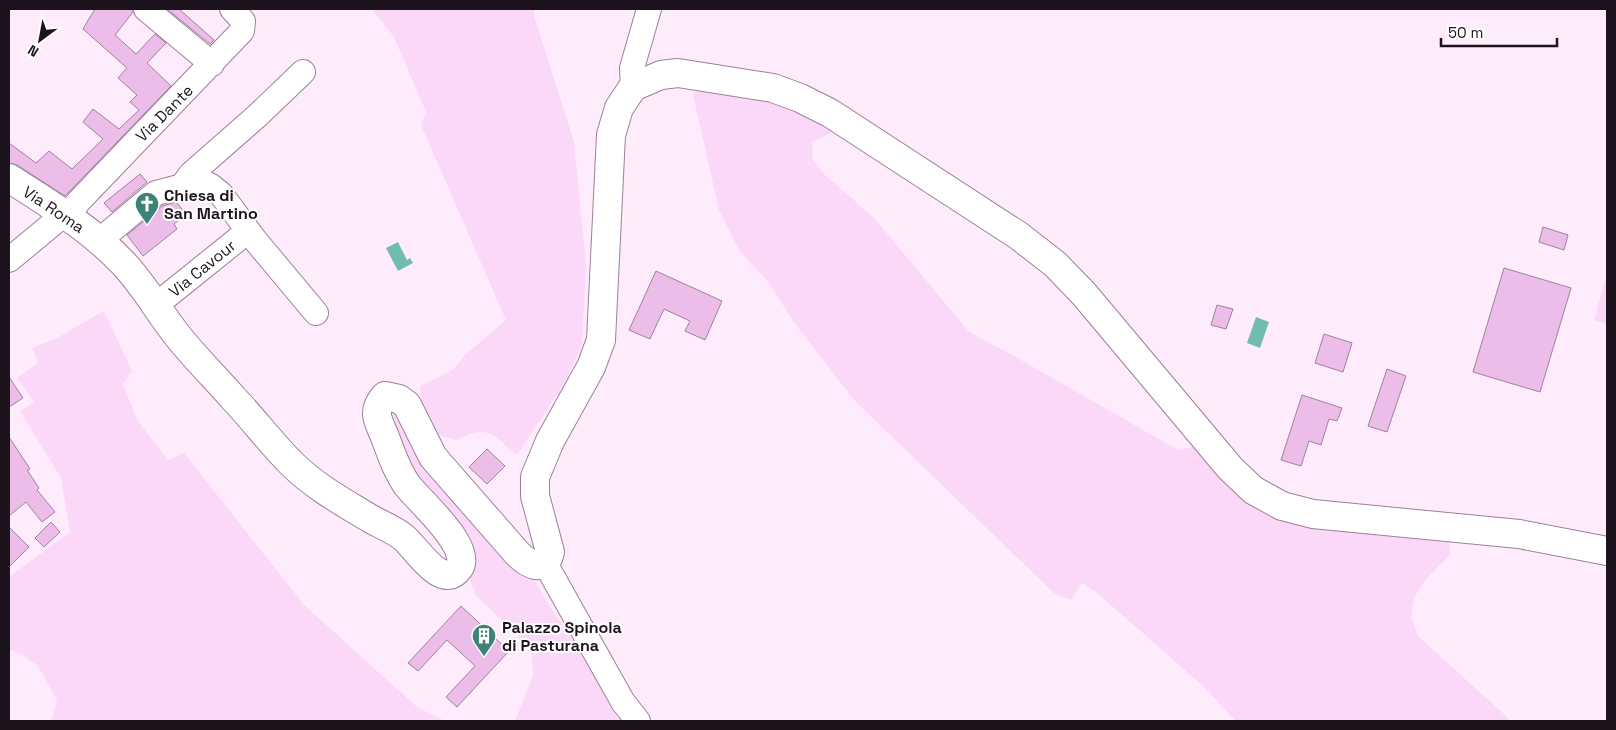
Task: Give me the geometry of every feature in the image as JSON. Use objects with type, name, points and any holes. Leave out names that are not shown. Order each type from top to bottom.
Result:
[{"type":"main road","points":[[545,563],[549,558],[550,552],[535,496],[535,477],[550,441],[591,367],[600,340],[611,135],[619,108],[633,87],[660,75],[678,72],[773,88],[800,98],[845,123],[1019,236],[1055,264],[1084,294],[1230,468],[1254,490],[1282,506],[1313,514],[1519,534],[1607,552]]},
{"type":"main road","name":"Via Roma","points":[[9,178],[66,214],[100,240],[138,281],[202,366],[234,398],[291,463],[316,486],[402,536],[435,571],[445,575],[455,571],[461,563],[461,552],[451,535],[406,484],[377,418],[378,406],[385,396],[399,399],[407,406],[433,457],[523,559],[530,564],[545,563]]},
{"type":"street","points":[[146,9],[212,64]]},
{"type":"street","name":"Via Dante","points":[[9,260],[66,214],[212,64],[244,28],[243,21],[232,9]]},
{"type":"street","points":[[633,87],[632,68],[649,9]]},
{"type":"street","points":[[182,186],[191,174],[257,116],[303,72]]},
{"type":"street","points":[[100,240],[156,193],[182,186],[205,183],[221,194],[248,231],[316,313]]},
{"type":"street","name":"Via Cavour","points":[[156,305],[248,231]]},
{"type":"street","points":[[545,563],[623,702],[638,721]]},
{"type":"shaded area","points":[[372,9],[534,9],[535,19],[574,142],[586,265],[582,344],[565,382],[517,455],[496,437],[483,432],[476,432],[456,440],[439,435],[423,406],[420,386],[453,370],[465,355],[506,320],[421,125],[426,112],[394,37]]},
{"type":"shaded area","points":[[705,87],[775,101],[837,130],[812,142],[813,160],[825,175],[874,218],[969,332],[1178,450],[1196,446],[1232,481],[1449,536],[1450,555],[1424,582],[1415,598],[1412,607],[1414,624],[1418,636],[1508,718],[1509,721],[1236,721],[1201,684],[1096,592],[1082,583],[1071,600],[1054,593],[855,401],[796,325],[766,279],[740,252],[719,210],[693,94]]},
{"type":"shaded area","points":[[398,242],[407,260],[410,258],[413,263],[398,271],[386,248]]},
{"type":"shaded area","points":[[1607,274],[1607,324],[1594,320]]},
{"type":"shaded area","points":[[104,311],[132,371],[123,384],[137,420],[168,460],[184,453],[304,605],[417,707],[445,721],[50,721],[52,720],[57,700],[38,666],[9,649],[9,577],[70,532],[61,478],[20,411],[34,402],[17,378],[38,363],[32,348],[57,338]]},
{"type":"shaded area","points":[[1256,317],[1269,322],[1260,348],[1247,343]]},
{"type":"shaded area","points":[[393,408],[455,499],[524,577],[534,580],[550,607],[573,638],[616,716],[621,721],[515,721],[533,675],[532,655],[514,631],[477,597],[470,580],[471,555],[417,481],[387,411]]},
{"type":"building","points":[[95,9],[133,9],[133,12],[115,35],[136,54],[155,34],[166,43],[147,63],[171,86],[65,196],[17,165],[9,163],[9,143],[36,163],[49,151],[72,169],[103,139],[83,122],[93,109],[119,129],[139,110],[130,102],[137,95],[118,78],[127,68],[83,29]]},
{"type":"building","points":[[167,9],[179,9],[214,40],[210,44]]},
{"type":"building","points":[[140,174],[147,182],[112,212],[104,203]]},
{"type":"building","name":"Chiesa di San Martino","points":[[176,202],[186,214],[174,224],[177,229],[143,256],[127,235],[162,206]]},
{"type":"building","points":[[1543,227],[1568,235],[1564,250],[1539,242]]},
{"type":"building","points":[[1504,268],[1571,288],[1540,392],[1473,372]]},
{"type":"building","points":[[656,271],[722,301],[705,340],[685,331],[690,321],[664,309],[650,339],[629,330]]},
{"type":"building","points":[[1217,305],[1233,309],[1226,329],[1211,325]]},
{"type":"building","points":[[1324,334],[1352,343],[1343,372],[1315,363]]},
{"type":"building","points":[[1387,369],[1406,376],[1387,432],[1368,426]]},
{"type":"building","points":[[9,377],[23,398],[9,407]]},
{"type":"building","points":[[1302,395],[1342,408],[1337,421],[1329,419],[1321,445],[1309,441],[1301,466],[1281,460]]},
{"type":"building","points":[[9,437],[30,469],[27,470],[39,488],[37,490],[55,512],[42,522],[26,502],[9,516]]},
{"type":"building","points":[[487,449],[505,466],[487,484],[469,467]]},
{"type":"building","points":[[51,522],[60,532],[44,547],[35,538]]},
{"type":"building","points":[[9,527],[29,547],[9,567]]},
{"type":"building","name":"Palazzo Spinola di Pasturana","points":[[461,606],[509,651],[457,707],[446,697],[475,666],[447,640],[418,671],[408,663]]},
{"type":"place","name":"Chiesa di San Martino","points":[[147,225]]},
{"type":"place","name":"Palazzo Spinola di Pasturana","points":[[484,657]]}]
